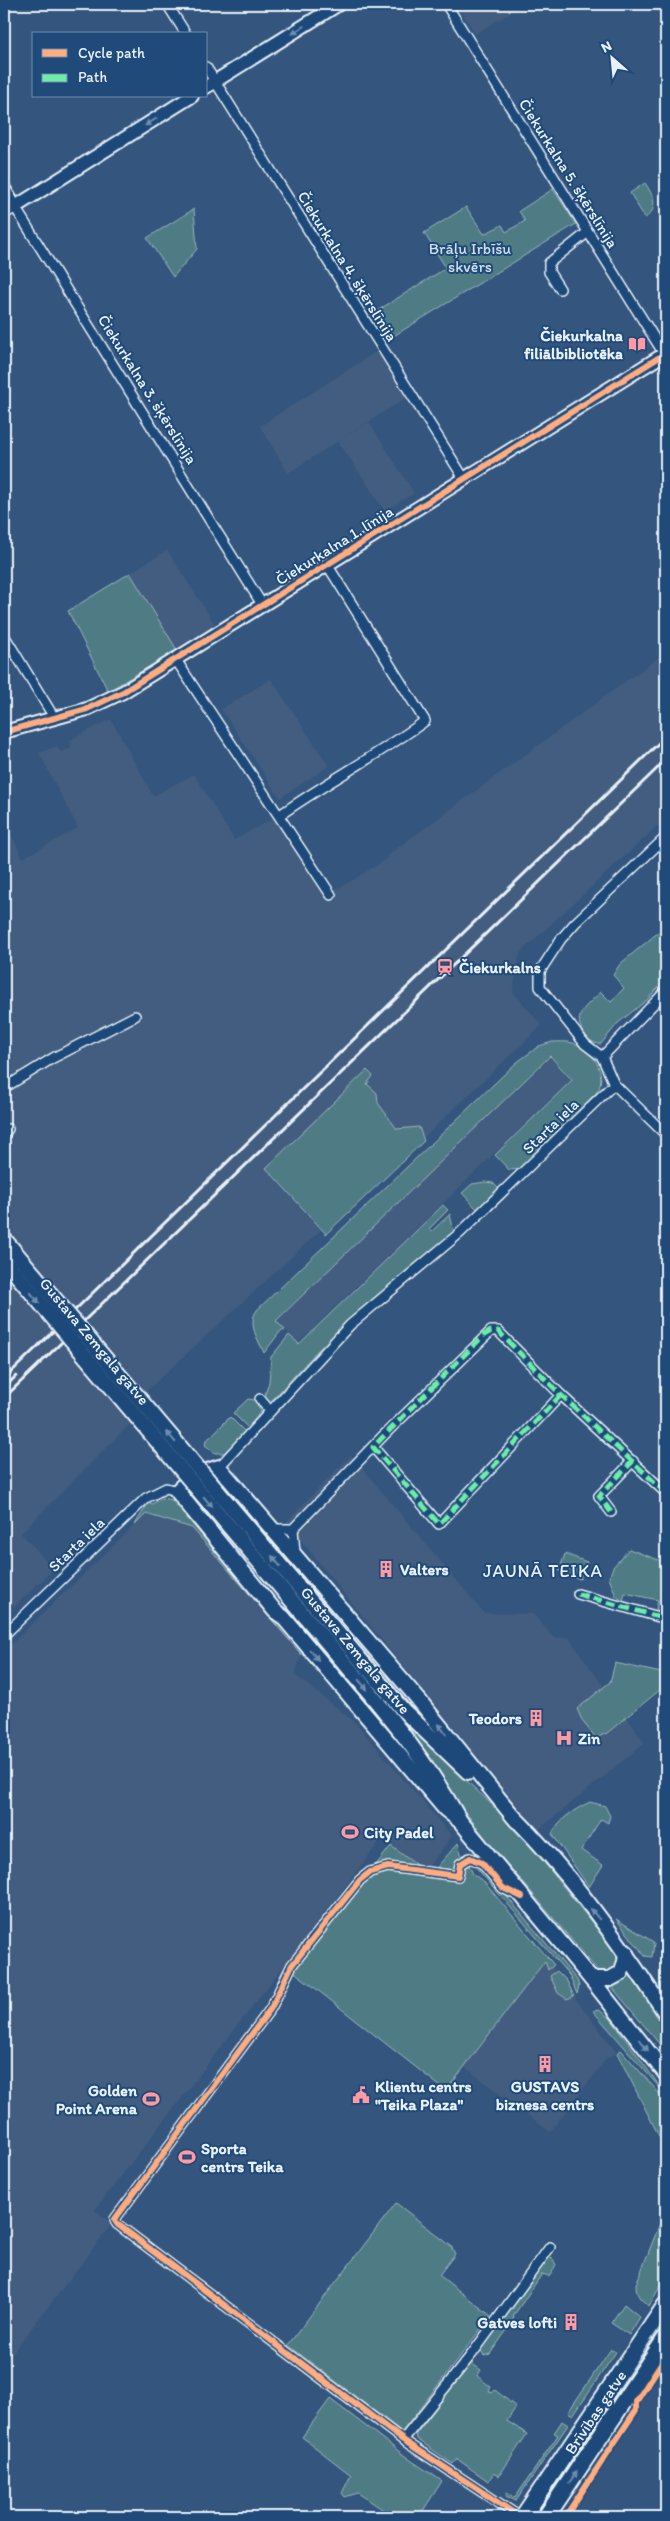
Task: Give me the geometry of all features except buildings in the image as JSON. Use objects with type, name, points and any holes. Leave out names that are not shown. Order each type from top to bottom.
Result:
[{"type":"highway","name":"Brīvības gatve","points":[[521,2517],[666,2305]]},
{"type":"highway","name":"Brīvības gatve","points":[[546,2517],[666,2338]]},
{"type":"main road","name":"Gustava Zemgala gatve","points":[[4,1239],[303,1603],[392,1719],[450,1803],[460,1821],[522,1898],[592,1979],[666,2074]]},
{"type":"main road","name":"Gustava Zemgala gatve","points":[[4,1260],[303,1603],[403,1710],[517,1820],[626,1952],[666,2014]]},
{"type":"main road","points":[[460,1821],[445,1809],[283,1617],[275,1611],[177,1491],[193,1476],[219,1466],[517,1820]]},
{"type":"main road","points":[[592,1979],[610,1980],[621,1974],[626,1952]]},
{"type":"street","points":[[167,4],[185,32]]},
{"type":"street","points":[[211,84],[339,4]]},
{"type":"street","name":"Čiekurkalna 5. šķērslīnija","points":[[446,4],[666,355]]},
{"type":"street","name":"Čiekurkalna 4. šķērslīnija","points":[[211,84],[465,480]]},
{"type":"street","points":[[4,215],[189,98]]},
{"type":"street","name":"Čiekurkalna 3. šķērslīnija","points":[[4,189],[263,606]]},
{"type":"street","points":[[560,289],[548,272],[549,263],[588,232]]},
{"type":"street","name":"Čiekurkalna 1. līnija","points":[[4,732],[55,719],[107,700],[176,660],[666,355]]},
{"type":"street","points":[[280,815],[305,797],[386,750],[426,721],[328,566]]},
{"type":"street","points":[[4,635],[55,719]]},
{"type":"street","points":[[176,660],[331,894]]},
{"type":"street","points":[[666,837],[575,924],[561,939],[540,970],[540,987],[585,1044],[602,1057],[614,1084],[666,1135]]},
{"type":"street","points":[[602,1057],[666,991]]},
{"type":"street","points":[[4,1088],[53,1058],[135,1016]]},
{"type":"street","name":"Starta iela","points":[[219,1466],[350,1325],[460,1233],[614,1084]]},
{"type":"street","points":[[272,1529],[293,1529],[491,1331],[498,1331],[561,1395],[666,1493]]},
{"type":"street","points":[[373,1447],[439,1524],[561,1395]]},
{"type":"street","points":[[260,1399],[270,1410]]},
{"type":"street","points":[[611,1512],[598,1496],[633,1461]]},
{"type":"street","name":"Starta iela","points":[[4,1635],[146,1498],[166,1488],[177,1491]]},
{"type":"street","points":[[293,1529],[294,1553]]},
{"type":"street","points":[[578,1594],[666,1619]]},
{"type":"street","points":[[521,2517],[403,2440],[118,2224],[115,2219],[271,2008],[292,1965],[360,1880],[370,1872],[388,1867],[458,1876],[460,1864],[470,1858],[482,1863],[502,1888],[522,1898]]},
{"type":"street","points":[[403,2440],[472,2354],[550,2247]]},
{"type":"shaded area","points":[[457,4],[524,4],[475,34]]},
{"type":"shaded area","points":[[377,351],[406,398],[288,473],[260,426]]},
{"type":"shaded area","points":[[369,422],[414,493],[385,511],[338,441]]},
{"type":"shaded area","points":[[167,550],[216,626],[177,650],[130,573]]},
{"type":"shaded area","points":[[666,652],[666,818],[520,953],[513,992],[542,1025],[408,1153],[350,1092],[268,1172],[321,1230],[141,1396],[148,1406],[21,1533],[54,1569],[14,1607],[4,1596],[4,1204],[9,1198],[4,1193],[4,821],[23,858],[78,828],[39,753],[57,746],[61,752],[71,748],[70,740],[111,719],[153,796],[194,774],[234,840],[274,818],[323,893],[345,885],[386,859],[389,854]]},
{"type":"shaded area","points":[[271,679],[329,766],[280,798],[221,709]]},
{"type":"shaded area","points":[[549,1057],[571,1080],[298,1343],[277,1321]]},
{"type":"shaded area","points":[[351,1455],[484,1613],[533,1614],[554,1638],[568,1637],[645,1743],[537,1831],[286,1522]]},
{"type":"shaded area","points":[[146,1514],[192,1528],[301,1655],[295,1675],[354,1721],[452,1836],[425,1871],[391,1846],[384,1836],[95,2210],[112,2224],[4,2364],[4,1651]]},
{"type":"shaded area","points":[[546,1959],[617,2053],[607,2058],[550,2132],[465,2067]]},
{"type":"green space","points":[[645,183],[654,201],[654,206],[650,214],[645,218],[630,193]]},
{"type":"green space","name":"Brāļu Irbīšu skvērs","points":[[553,189],[576,224],[387,340],[372,314],[446,268],[424,233],[466,207],[484,234],[502,225],[506,232],[525,221],[519,211]]},
{"type":"green space","points":[[194,209],[197,249],[173,277],[147,238]]},
{"type":"green space","points":[[130,573],[177,650],[108,691],[68,611]]},
{"type":"green space","points":[[666,926],[666,979],[647,1000],[618,1023],[601,1044],[591,1041],[581,1028],[579,1022],[582,1011],[601,992],[611,1002],[624,988],[613,975],[620,964]]},
{"type":"green space","points":[[552,1042],[573,1043],[592,1056],[601,1076],[598,1091],[520,1169],[509,1170],[495,1155],[572,1080],[550,1056],[276,1321],[285,1330],[280,1332],[264,1353],[253,1326],[254,1315],[257,1310],[516,1063],[539,1046]]},
{"type":"green space","points":[[367,1070],[373,1076],[367,1084],[377,1093],[378,1103],[397,1129],[419,1127],[424,1141],[326,1234],[266,1168]]},
{"type":"green space","points":[[493,1183],[499,1189],[477,1209],[462,1193],[472,1184]]},
{"type":"green space","points":[[443,1205],[448,1210],[429,1229],[432,1231],[450,1214],[454,1233],[362,1309],[318,1350],[268,1402],[264,1398],[269,1382],[271,1357],[289,1335],[299,1344]]},
{"type":"green space","points":[[248,1399],[254,1400],[261,1411],[248,1428],[233,1413]]},
{"type":"green space","points":[[230,1417],[245,1432],[224,1453],[215,1453],[205,1445],[206,1441]]},
{"type":"green space","points":[[162,1498],[172,1500],[302,1655],[192,1528],[146,1514],[134,1526],[149,1502],[152,1504]]},
{"type":"green space","points":[[629,1549],[664,1562],[661,1569],[666,1587],[666,1607],[664,1606],[662,1613],[656,1609],[658,1600],[625,1593],[623,1601],[616,1596],[609,1578],[613,1567]]},
{"type":"green space","points":[[565,1554],[587,1562],[580,1579],[559,1571]]},
{"type":"green space","points":[[615,1663],[666,1674],[666,1685],[607,1733],[596,1738],[583,1722],[577,1709],[610,1682]]},
{"type":"green space","points":[[403,1721],[503,1815],[539,1856],[617,1954],[617,1968],[606,1974],[599,1972],[487,1840],[452,1795]]},
{"type":"green space","points":[[590,1802],[605,1806],[610,1816],[608,1823],[601,1819],[581,1850],[603,1865],[589,1887],[552,1834],[563,1819]]},
{"type":"green space","points":[[458,1843],[465,1867],[469,1865],[473,1874],[484,1882],[554,1965],[548,1970],[545,1961],[446,2091],[292,1970],[391,1846],[430,1875]]},
{"type":"green space","points":[[474,1865],[481,1866],[577,1980],[579,1986],[577,1994],[569,1975]]},
{"type":"green space","points":[[616,1919],[652,1941],[654,1944],[652,1957],[645,1956]]},
{"type":"green space","points":[[557,1971],[567,1981],[574,1996],[567,1999],[558,1993],[550,1976]]},
{"type":"green space","points":[[629,1971],[666,2029],[666,2052],[611,1986]]},
{"type":"green space","points":[[599,2010],[611,2019],[666,2095],[593,2011]]},
{"type":"green space","points":[[621,2050],[666,2101],[666,2143],[663,2144],[617,2053]]},
{"type":"green space","points":[[396,2203],[451,2246],[455,2254],[439,2275],[491,2316],[402,2432],[288,2345]]},
{"type":"green space","points":[[666,2208],[666,2276],[649,2306],[639,2297],[636,2284]]},
{"type":"green space","points":[[547,2257],[553,2259],[556,2265],[549,2276],[542,2274],[514,2315],[512,2326],[509,2327],[490,2354],[484,2356],[481,2350],[515,2297]]},
{"type":"green space","points":[[624,2304],[640,2317],[629,2335],[611,2323]]},
{"type":"green space","points":[[611,2349],[616,2352],[573,2415],[568,2412]]},
{"type":"green space","points":[[471,2363],[481,2370],[477,2376],[491,2387],[489,2391],[492,2393],[495,2390],[516,2407],[507,2421],[527,2434],[499,2476],[494,2473],[488,2481],[457,2459],[453,2464],[417,2439],[416,2434]]},
{"type":"green space","points":[[330,2399],[409,2459],[442,2481],[419,2517],[394,2517],[358,2493],[345,2497],[342,2493],[351,2475],[302,2437]]},
{"type":"green space","points":[[562,2421],[568,2425],[516,2501],[506,2496],[507,2493],[515,2498],[558,2435],[554,2433]]},
{"type":"tram line","points":[[533,2517],[666,2318]]},
{"type":"railway","points":[[4,1379],[666,736]]},
{"type":"railway","points":[[4,1398],[666,760]]},
{"type":"railway","points":[[4,1366],[8,1361]]},
{"type":"railway","points":[[4,1388],[16,1376]]},
{"type":"marked path","points":[[561,1395],[439,1524],[373,1447],[484,1335],[491,1331],[498,1331],[561,1395],[666,1493]]},
{"type":"marked path","points":[[611,1512],[599,1496],[633,1461]]},
{"type":"marked path","points":[[578,1594],[666,1619]]},
{"type":"cycle path","points":[[4,732],[87,709],[123,692],[666,353]]},
{"type":"cycle path","points":[[520,2517],[403,2440],[117,2224],[115,2219],[271,2008],[292,1965],[360,1880],[370,1872],[388,1867],[458,1876],[460,1864],[470,1858],[482,1863],[503,1888],[522,1897]]},
{"type":"cycle path","points":[[565,2517],[636,2410],[636,2402],[666,2356]]},
{"type":"place","name":"Čiekurkalna filiālbibliotēka","points":[[637,344]]},
{"type":"place","name":"Čiekurkalns","points":[[445,967]]},
{"type":"place","name":"Valters","points":[[386,1569]]},
{"type":"place","name":"Teodors","points":[[536,1718]]},
{"type":"place","name":"Zin","points":[[564,1738]]},
{"type":"place","name":"City Padel","points":[[350,1832]]},
{"type":"place","name":"GUSTAVS biznesa centrs","points":[[545,2064]]},
{"type":"place","name":"Klientu centrs \"Teika Plaza\"","points":[[361,2095]]},
{"type":"place","name":"Golden Point Arena","points":[[151,2099]]},
{"type":"place","name":"Sporta centrs Teika","points":[[187,2157]]},
{"type":"place","name":"Gatves lofti","points":[[571,2322]]},
{"type":"district","name":"JAUNĀ TEIKA","points":[[543,1571]]}]
